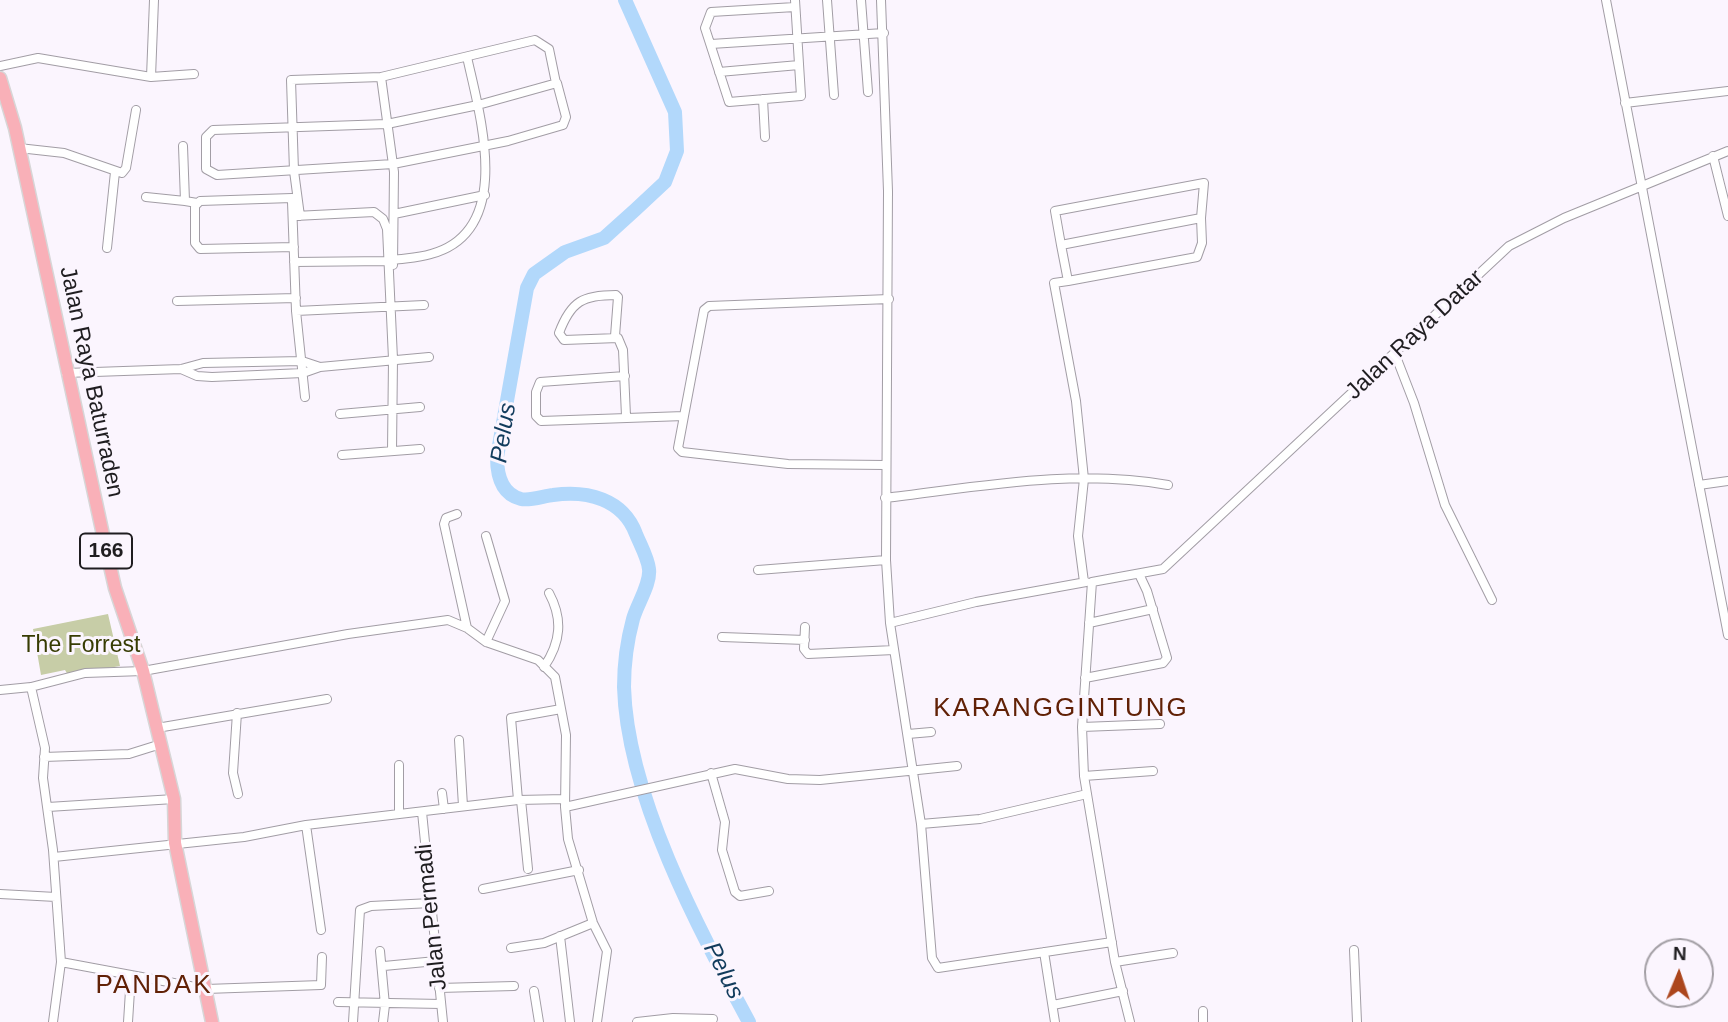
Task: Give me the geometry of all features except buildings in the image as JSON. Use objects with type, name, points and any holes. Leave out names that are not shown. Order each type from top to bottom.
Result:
[{"type":"main road","name":"Jalan Raya Baturraden","points":[[0,78],[19,148],[115,588],[143,671],[174,799],[175,843],[212,1022]]},
{"type":"street","points":[[150,77],[154,0]]},
{"type":"street","points":[[827,0],[834,95]]},
{"type":"street","points":[[861,0],[868,92]]},
{"type":"street","points":[[881,0],[884,33],[889,299],[886,560],[890,623],[921,824],[934,965],[938,968],[1112,942]]},
{"type":"street","points":[[1606,0],[1728,635]]},
{"type":"street","points":[[795,3],[801,96],[729,102],[705,28],[711,12],[795,3]]},
{"type":"street","points":[[711,44],[884,33]]},
{"type":"street","points":[[304,397],[294,262],[296,216],[293,171],[292,128],[291,80],[381,77],[535,40],[549,50],[566,117],[563,125],[483,146],[393,164],[293,171],[217,176],[209,173],[205,165],[206,137],[213,130],[292,128],[387,124],[478,105],[556,83]]},
{"type":"street","points":[[294,262],[391,261],[432,254],[456,241],[477,216],[485,195],[478,105],[467,57]]},
{"type":"street","points":[[0,66],[38,58],[150,77],[194,74]]},
{"type":"street","points":[[719,72],[799,65]]},
{"type":"street","points":[[381,77],[393,164],[392,452]]},
{"type":"street","points":[[1625,103],[1728,91]]},
{"type":"street","points":[[763,99],[765,138]]},
{"type":"street","points":[[19,148],[64,153],[115,172],[125,172],[136,110]]},
{"type":"street","points":[[183,146],[185,201]]},
{"type":"street","name":"Jalan Raya Datar","points":[[890,623],[976,601],[1163,569],[1509,246],[1564,218],[1728,150]]},
{"type":"street","points":[[1713,156],[1728,216]]},
{"type":"street","points":[[107,248],[115,172]]},
{"type":"street","points":[[1068,281],[1055,211],[1204,183],[1202,243],[1197,257],[1068,281],[1055,283],[1076,401],[1084,479],[1078,536],[1088,582],[1089,624],[1082,727],[1084,776],[1115,962],[1130,1022]]},
{"type":"street","points":[[394,214],[485,195]]},
{"type":"street","points":[[146,197],[197,202],[290,197],[296,216]]},
{"type":"street","points":[[197,202],[195,243],[200,249],[294,247]]},
{"type":"street","points":[[296,216],[360,211],[379,214],[387,229],[391,261]]},
{"type":"street","points":[[1061,245],[1201,218]]},
{"type":"street","points":[[615,336],[570,340],[561,338],[559,333],[573,306],[581,299],[616,295],[618,297],[615,336],[623,350],[626,416]]},
{"type":"street","points":[[177,301],[296,298]]},
{"type":"street","points":[[885,465],[788,464],[682,452],[678,448],[704,310],[709,306],[889,299]]},
{"type":"street","points":[[296,310],[424,305]]},
{"type":"street","points":[[1395,354],[1414,403],[1445,505],[1492,600]]},
{"type":"street","points":[[181,369],[197,376],[209,377],[303,373],[320,367],[429,357]]},
{"type":"street","points":[[66,373],[181,369],[208,363],[302,361],[320,367]]},
{"type":"street","points":[[208,363],[209,377]]},
{"type":"street","points":[[625,376],[540,382],[536,392],[536,412],[541,421],[684,416]]},
{"type":"street","points":[[340,414],[420,407]]},
{"type":"street","points":[[342,456],[420,449]]},
{"type":"street","points":[[885,498],[1016,483],[1084,479],[1119,479],[1168,485]]},
{"type":"street","points":[[1699,485],[1728,481]]},
{"type":"street","points":[[457,514],[446,518],[444,524],[467,628]]},
{"type":"street","points":[[486,536],[505,601],[486,642]]},
{"type":"street","points":[[758,570],[886,560]]},
{"type":"street","points":[[1085,678],[1166,661],[1167,654],[1153,609],[1139,575]]},
{"type":"street","points":[[544,667],[556,642],[560,620],[549,593]]},
{"type":"street","points":[[1089,624],[1153,609]]},
{"type":"street","points":[[0,690],[32,687],[85,673],[143,671],[448,620],[467,628],[486,642],[529,655],[555,677],[566,735],[565,803],[568,839],[579,870],[589,924],[607,951],[597,1022]]},
{"type":"street","points":[[805,627],[804,649],[808,654],[894,650]]},
{"type":"street","points":[[722,637],[805,639]]},
{"type":"street","points":[[32,687],[42,724],[43,778],[54,856],[61,962],[53,1022]]},
{"type":"street","points":[[157,728],[327,699]]},
{"type":"street","points":[[528,869],[511,718],[561,709]]},
{"type":"street","points":[[237,713],[233,773],[238,794]]},
{"type":"street","points":[[1082,727],[1160,724]]},
{"type":"street","points":[[908,734],[931,732]]},
{"type":"street","points":[[459,740],[463,806]]},
{"type":"street","points":[[44,757],[129,754],[161,744]]},
{"type":"street","points":[[399,765],[399,814]]},
{"type":"street","points":[[54,856],[244,837],[306,825],[519,800],[565,803],[627,793],[711,773],[749,770],[788,779],[820,780],[914,773],[957,766]]},
{"type":"street","points":[[1084,776],[1153,771]]},
{"type":"street","points":[[711,773],[725,822],[722,850],[732,887],[740,896],[769,891]]},
{"type":"street","points":[[442,793],[444,809]]},
{"type":"street","points":[[921,824],[980,819],[1087,794]]},
{"type":"street","points":[[48,807],[174,799]]},
{"type":"street","name":"Jalan Permadi","points":[[422,812],[443,1022]]},
{"type":"street","points":[[306,825],[321,930]]},
{"type":"street","points":[[483,889],[579,870]]},
{"type":"street","points":[[0,894],[56,897]]},
{"type":"street","points":[[353,1022],[360,910],[371,906],[431,903]]},
{"type":"street","points":[[512,948],[544,943],[589,924]]},
{"type":"street","points":[[560,936],[570,1022]]},
{"type":"street","points":[[1354,950],[1357,1022]]},
{"type":"street","points":[[380,951],[384,966],[383,1022]]},
{"type":"street","points":[[1044,953],[1055,1022]]},
{"type":"street","points":[[1115,962],[1173,953]]},
{"type":"street","points":[[61,962],[206,989],[321,985],[322,957]]},
{"type":"street","points":[[384,966],[436,961]]},
{"type":"street","points":[[128,1022],[131,975]]},
{"type":"street","points":[[439,988],[514,986]]},
{"type":"street","points":[[534,991],[539,1022]]},
{"type":"street","points":[[1053,1005],[1123,991]]},
{"type":"street","points":[[338,1002],[441,1004]]},
{"type":"street","points":[[1203,1011],[1203,1022]]},
{"type":"street","points":[[637,1022],[666,1018],[713,1019]]},
{"type":"green space","name":"The Forrest","points":[[108,614],[120,666],[68,675],[65,670],[41,675],[33,629]]},
{"type":"waterway","name":"Pelus","points":[[625,0],[675,112],[677,151],[665,182],[604,238],[565,252],[534,274],[527,288],[497,457],[498,470],[505,488],[514,496],[521,499],[566,494],[591,496],[622,512],[636,534],[647,560],[649,575],[635,613],[626,653],[624,687],[628,729],[651,816],[668,860],[708,945],[749,1022]]},
{"type":"district","name":"KARANGGINTUNG","points":[[1061,709]]},
{"type":"district","name":"PANDAK","points":[[154,986]]}]
